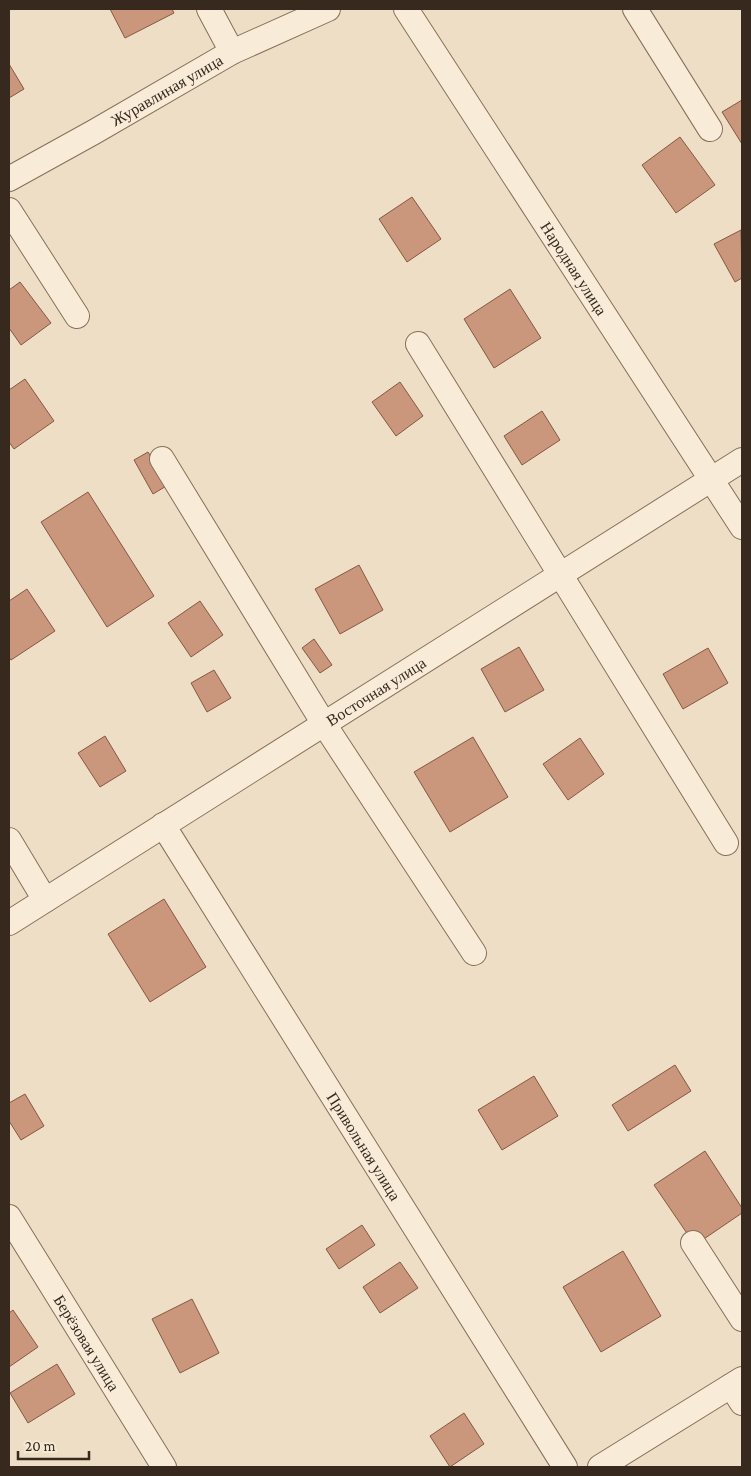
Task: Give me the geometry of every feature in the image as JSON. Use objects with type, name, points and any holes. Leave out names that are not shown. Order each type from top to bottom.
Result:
[{"type":"street","points":[[209,9],[232,52]]},
{"type":"street","name":"Журавлиная улица","points":[[9,179],[232,52],[328,9]]},
{"type":"street","name":"Народная улица","points":[[406,9],[742,527]]},
{"type":"street","points":[[635,9],[710,129]]},
{"type":"street","points":[[9,210],[76,316]]},
{"type":"street","points":[[418,344],[726,842]]},
{"type":"street","points":[[162,459],[324,724],[474,953]]},
{"type":"street","name":"Восточная улица","points":[[9,923],[742,460]]},
{"type":"street","name":"Привольная улица","points":[[163,825],[566,1467]]},
{"type":"street","points":[[9,840],[45,900]]},
{"type":"street","name":"Берёзовая улица","points":[[9,1218],[164,1467]]},
{"type":"street","points":[[693,1243],[742,1319]]},
{"type":"street","points":[[600,1467],[738,1389]]},
{"type":"building","points":[[110,9],[172,9],[174,13],[125,38]]},
{"type":"building","points":[[9,64],[24,89],[9,98]]},
{"type":"building","points":[[742,100],[742,144],[722,112]]},
{"type":"building","points":[[680,137],[715,185],[676,213],[642,165]]},
{"type":"building","points":[[412,197],[441,239],[407,262],[379,219]]},
{"type":"building","points":[[741,230],[742,278],[735,282],[714,244]]},
{"type":"building","points":[[20,282],[51,323],[21,345],[9,328],[9,290]]},
{"type":"building","points":[[510,289],[541,338],[494,368],[464,319]]},
{"type":"building","points":[[25,379],[54,421],[14,449],[9,442],[9,390]]},
{"type":"building","points":[[400,382],[423,416],[396,436],[372,402]]},
{"type":"building","points":[[542,411],[560,440],[522,465],[504,436]]},
{"type":"building","points":[[148,452],[168,485],[153,494],[134,460]]},
{"type":"building","points":[[88,492],[154,596],[107,627],[41,522]]},
{"type":"building","points":[[359,565],[383,610],[340,634],[315,589]]},
{"type":"building","points":[[27,589],[55,631],[11,660],[9,657],[9,601]]},
{"type":"building","points":[[200,601],[223,635],[191,657],[168,623]]},
{"type":"building","points":[[314,639],[332,665],[320,673],[302,648]]},
{"type":"building","points":[[519,647],[544,690],[505,712],[481,669]]},
{"type":"building","points":[[708,648],[728,683],[683,709],[663,674]]},
{"type":"building","points":[[214,670],[231,698],[207,712],[191,683]]},
{"type":"building","points":[[105,736],[126,771],[100,787],[78,753]]},
{"type":"building","points":[[473,737],[508,797],[450,832],[414,772]]},
{"type":"building","points":[[580,738],[604,774],[568,800],[543,764]]},
{"type":"building","points":[[164,899],[206,967],[150,1002],[108,934]]},
{"type":"building","points":[[675,1065],[691,1091],[628,1131],[612,1105]]},
{"type":"building","points":[[534,1076],[558,1116],[502,1150],[478,1110]]},
{"type":"building","points":[[25,1094],[44,1126],[21,1140],[9,1121],[9,1103]]},
{"type":"building","points":[[705,1151],[742,1208],[742,1213],[695,1245],[654,1185]]},
{"type":"building","points":[[362,1225],[375,1245],[339,1269],[326,1249]]},
{"type":"building","points":[[623,1251],[661,1316],[601,1352],[563,1287]]},
{"type":"building","points":[[400,1262],[418,1288],[380,1313],[363,1287]]},
{"type":"building","points":[[192,1299],[219,1353],[180,1373],[152,1319]]},
{"type":"building","points":[[13,1310],[38,1347],[9,1367],[9,1313]]},
{"type":"building","points":[[57,1364],[75,1394],[28,1423],[10,1393]]},
{"type":"building","points":[[464,1413],[484,1444],[450,1467],[430,1436]]}]
